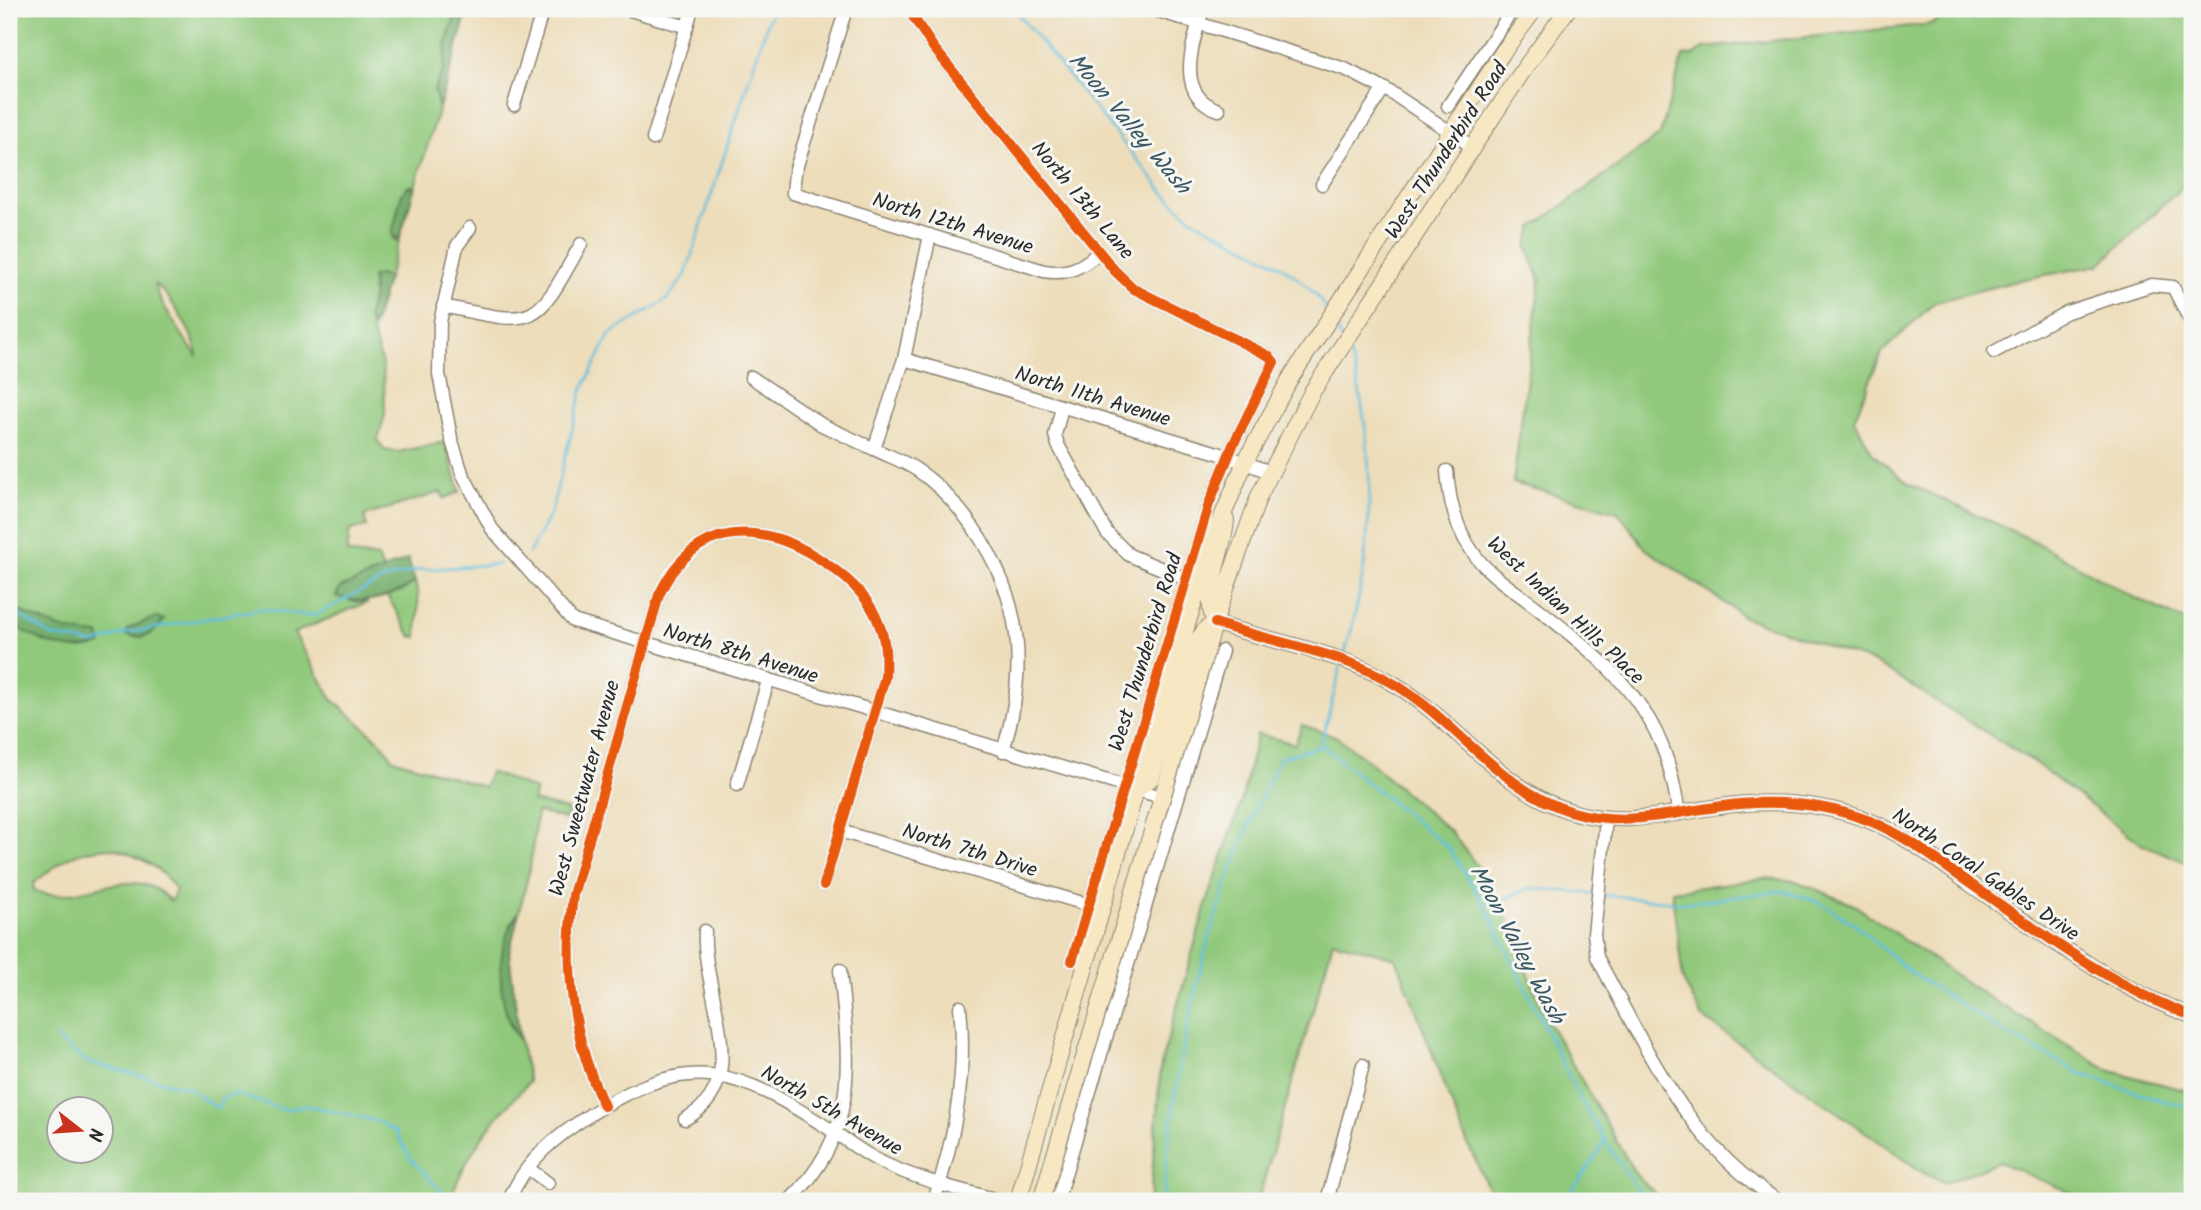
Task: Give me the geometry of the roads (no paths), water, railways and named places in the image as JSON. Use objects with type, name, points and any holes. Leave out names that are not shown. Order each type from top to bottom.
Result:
[{"type":"main road","name":"West Thunderbird Road","points":[[1018,1201],[1130,788],[1215,534],[1245,462],[1290,379],[1322,329],[1479,89],[1535,9]]},
{"type":"main road","name":"West Thunderbird Road","points":[[1041,1201],[1060,1165],[1161,797],[1200,699],[1215,623],[1242,539],[1270,472],[1312,392],[1524,69],[1569,9]]},
{"type":"main road","points":[[1359,275],[1381,289]]},
{"type":"main road","points":[[1130,788],[1152,778],[1195,644],[1206,629],[1215,623],[1209,606],[1225,541],[1228,503]]},
{"type":"main road","points":[[1032,1157],[1060,1165]]},
{"type":"street","points":[[514,105],[543,9]]},
{"type":"street","points":[[627,9],[687,27]]},
{"type":"street","points":[[653,139],[692,9]]},
{"type":"street","name":"North 12th Avenue","points":[[846,9],[795,172],[793,193],[1056,273],[1083,266],[1098,253]]},
{"type":"street","name":"North 13th Lane","points":[[908,9],[921,31],[1098,253],[1135,289],[1269,356],[1274,362]]},
{"type":"street","points":[[1152,9],[1333,65],[1384,88],[1473,147]]},
{"type":"street","points":[[1203,9],[1190,55],[1190,75],[1194,93],[1206,106],[1219,110]]},
{"type":"street","name":"West Thunderbird Road","points":[[1448,106],[1513,9]]},
{"type":"street","name":"West Thunderbird Road","points":[[1465,79],[1479,89]]},
{"type":"street","points":[[1322,184],[1384,88]]},
{"type":"street","name":"North 8th Avenue","points":[[470,228],[457,246],[443,306],[439,339],[442,395],[458,461],[475,502],[502,542],[573,621],[1161,797]]},
{"type":"street","points":[[874,449],[904,359],[930,235]]},
{"type":"street","points":[[443,306],[517,319],[530,316],[543,308],[551,297],[581,244]]},
{"type":"street","points":[[1994,352],[2056,317],[2152,285],[2173,287],[2192,324]]},
{"type":"street","name":"North 11th Avenue","points":[[904,359],[1228,456],[1270,472]]},
{"type":"street","name":"West Thunderbird Road","points":[[1072,961],[1130,788],[1186,579],[1228,456],[1274,362]]},
{"type":"street","points":[[751,377],[822,425],[917,470],[951,498],[986,546],[1010,600],[1018,660],[1014,714],[1003,751]]},
{"type":"street","points":[[1062,407],[1055,435],[1058,445],[1107,533],[1129,555],[1186,579]]},
{"type":"street","name":"West Indian Hills Place","points":[[1447,471],[1453,511],[1472,552],[1499,579],[1574,638],[1642,708],[1665,750],[1673,775],[1679,814]]},
{"type":"street","name":"West Sweetwater Avenue","points":[[604,1105],[575,1020],[568,967],[568,933],[579,867],[643,644],[667,578],[694,548],[709,539],[731,533],[753,533],[800,546],[846,578],[865,599],[879,623],[886,650],[886,677],[824,884]]},
{"type":"street","name":"North Coral Gables Drive","points":[[1215,623],[1367,671],[1395,684],[1445,721],[1518,785],[1561,808],[1606,820],[1645,819],[1740,804],[1774,802],[1829,809],[1871,822],[1914,844],[2095,970],[2165,1006],[2192,1016]]},
{"type":"street","name":"West Thunderbird Road","points":[[1057,1201],[1060,1165],[1200,699],[1222,651]]},
{"type":"street","points":[[737,785],[768,681]]},
{"type":"street","points":[[1606,820],[1594,934],[1597,957],[1677,1101],[1696,1129],[1734,1170],[1779,1201]]},
{"type":"street","name":"North 7th Drive","points":[[840,831],[1089,905]]},
{"type":"street","points":[[685,1119],[707,1106],[720,1076],[722,1048],[704,952],[705,931]]},
{"type":"street","points":[[789,1201],[814,1173],[835,1132],[845,1095],[849,1057],[839,970]]},
{"type":"street","points":[[934,1201],[960,1099],[963,1066],[960,1007]]},
{"type":"street","points":[[1327,1201],[1363,1065]]},
{"type":"street","name":"North 5th Avenue","points":[[604,1105],[650,1083],[684,1076],[720,1076],[766,1090],[884,1164],[1001,1201]]},
{"type":"street","points":[[509,1201],[528,1168],[554,1139],[604,1105]]},
{"type":"street","points":[[528,1168],[548,1183]]},
{"type":"waterway","points":[[529,553],[551,512],[582,391],[610,334],[666,300],[685,276],[772,9]]},
{"type":"waterway","name":"Moon Valley Wash","points":[[1014,9],[1165,194],[1193,219],[1267,258],[1302,281],[1326,310]]},
{"type":"waterway","name":"Moon Valley Wash","points":[[1334,325],[1340,338]]},
{"type":"waterway","name":"Moon Valley Wash","points":[[1344,656],[1364,566],[1369,504],[1363,412],[1347,350]]},
{"type":"waterway","points":[[9,609],[52,636],[94,644],[127,633],[260,609],[314,616],[382,580],[418,570],[499,564]]},
{"type":"waterway","name":"Moon Valley Wash","points":[[1341,666],[1321,745],[1449,848],[1486,907],[1577,1093],[1613,1154],[1646,1201]]},
{"type":"waterway","points":[[1163,1201],[1187,1029],[1199,974],[1233,865],[1280,758],[1320,746]]},
{"type":"waterway","points":[[1487,906],[1530,888],[1595,894]]},
{"type":"waterway","points":[[1602,895],[1685,903],[1782,891],[1819,902],[1855,924],[1911,973],[2002,1031],[2079,1073],[2192,1108]]},
{"type":"waterway","points":[[55,1038],[86,1062],[189,1088],[215,1107],[220,1106],[222,1098],[236,1094],[285,1110],[305,1105],[377,1121],[396,1132],[410,1158],[442,1192],[445,1201]]},
{"type":"waterway","points":[[1565,1201],[1599,1152],[1604,1139]]}]
